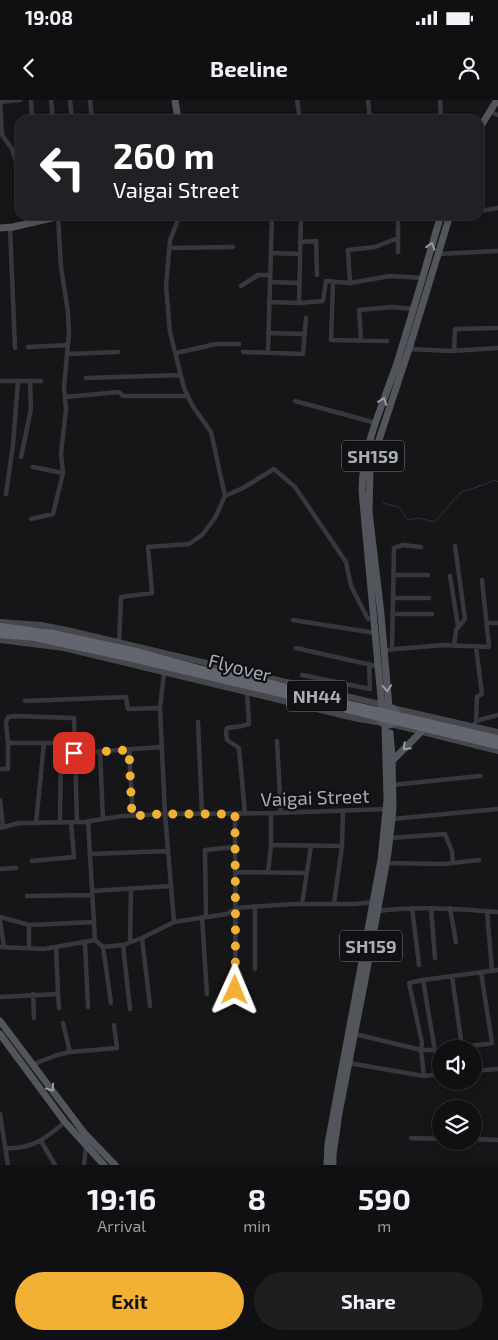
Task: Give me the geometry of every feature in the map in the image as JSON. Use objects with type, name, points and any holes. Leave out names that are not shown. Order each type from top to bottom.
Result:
[{"type":"highway","name":"NH44","points":[[0,627],[53,634],[105,649]]},
{"type":"highway","name":"NH44","points":[[0,634],[34,637],[105,649],[249,678],[498,739]]},
{"type":"highway","name":"Flyover","points":[[134,655],[498,745]]},
{"type":"main road","points":[[174,100],[176,115]]},
{"type":"main road","points":[[483,115],[492,100]]},
{"type":"main road","points":[[484,121],[497,100]]},
{"type":"main road","points":[[0,228],[10,227],[30,220]]},
{"type":"main road","points":[[386,707],[378,666],[362,476],[376,423],[417,310],[422,278],[439,220]]},
{"type":"main road","name":"SH159","points":[[333,1165],[339,1113],[349,1063],[348,1052],[355,1034],[378,911],[376,902],[386,863],[392,819],[390,809],[392,761],[387,724],[379,716],[386,707],[386,668],[369,512],[370,467],[409,349],[417,310],[431,278],[448,220]]},
{"type":"main road","name":"SH159","points":[[386,707],[396,711],[397,716],[395,721],[387,724]]},
{"type":"main road","points":[[328,1165],[328,1144],[348,1052],[376,902],[380,860],[390,809],[387,724]]},
{"type":"main road","points":[[392,761],[421,732]]},
{"type":"main road","points":[[0,1021],[34,1064],[104,1165]]},
{"type":"main road","points":[[0,1034],[65,1122],[115,1165]]},
{"type":"street","points":[[15,159],[12,150],[2,135],[0,101],[20,100]]},
{"type":"street","points":[[31,100],[32,115]]},
{"type":"street","points":[[51,100],[52,115]]},
{"type":"street","points":[[70,100],[72,115]]},
{"type":"street","points":[[90,100],[92,115]]},
{"type":"street","points":[[297,100],[299,115]]},
{"type":"street","points":[[368,100],[370,115]]},
{"type":"street","points":[[440,100],[441,115]]},
{"type":"street","points":[[490,112],[498,116]]},
{"type":"street","points":[[484,210],[498,208]]},
{"type":"street","points":[[31,519],[53,514],[63,473],[61,454],[64,435],[64,381],[68,354],[68,312],[61,267],[62,220]]},
{"type":"street","points":[[119,652],[120,597],[152,593],[148,548],[189,544],[202,535],[215,518],[225,496],[211,432],[188,396],[170,332],[166,286],[170,240],[178,220]]},
{"type":"street","points":[[268,352],[272,220]]},
{"type":"street","points":[[299,303],[301,220]]},
{"type":"street","points":[[398,220],[398,252]]},
{"type":"street","points":[[10,227],[15,348]]},
{"type":"street","points":[[350,283],[348,250],[375,248],[398,238]]},
{"type":"street","points":[[300,242],[316,241],[317,275]]},
{"type":"street","points":[[170,248],[233,247]]},
{"type":"street","points":[[438,254],[498,251]]},
{"type":"street","points":[[271,254],[300,254]]},
{"type":"street","points":[[240,286],[248,283],[258,275],[270,275]]},
{"type":"street","points":[[269,302],[299,303],[323,301],[326,281],[350,283],[390,276],[431,278]]},
{"type":"street","points":[[270,282],[299,283]]},
{"type":"street","points":[[334,283],[331,340],[387,341]]},
{"type":"street","points":[[360,340],[359,310],[392,307],[417,310]]},
{"type":"street","points":[[243,352],[303,354],[306,318]]},
{"type":"street","points":[[454,350],[455,329],[497,328]]},
{"type":"street","points":[[268,333],[304,334]]},
{"type":"street","points":[[176,353],[216,344],[238,344]]},
{"type":"street","points":[[28,347],[68,345]]},
{"type":"street","points":[[409,349],[454,350],[498,348]]},
{"type":"street","points":[[68,354],[118,352]]},
{"type":"street","points":[[86,378],[181,375]]},
{"type":"street","points":[[0,381],[41,381]]},
{"type":"street","points":[[6,494],[13,445],[18,381]]},
{"type":"street","points":[[20,457],[31,409],[30,381]]},
{"type":"street","points":[[65,397],[119,392],[123,396],[188,396]]},
{"type":"street","points":[[295,401],[376,423]]},
{"type":"street","points":[[33,467],[63,473]]},
{"type":"street","points":[[225,496],[243,488],[274,469],[295,487],[346,562],[351,586],[368,619]]},
{"type":"street","points":[[392,649],[394,548],[403,545],[421,547]]},
{"type":"street","points":[[454,646],[456,630],[464,619],[455,546]]},
{"type":"street","points":[[394,575],[428,575]]},
{"type":"street","points":[[450,576],[458,626]]},
{"type":"street","points":[[384,650],[444,645],[489,647],[482,580]]},
{"type":"street","points":[[394,598],[429,598]]},
{"type":"street","points":[[393,614],[432,614]]},
{"type":"street","points":[[293,620],[383,634]]},
{"type":"street","points":[[0,622],[41,625],[119,652],[164,673],[498,751]]},
{"type":"street","points":[[487,623],[498,623]]},
{"type":"street","points":[[0,640],[64,648],[119,652],[410,713],[475,724],[498,732]]},
{"type":"street","points":[[475,724],[477,697],[482,694],[476,647]]},
{"type":"street","points":[[296,648],[386,668]]},
{"type":"street","points":[[302,675],[370,689],[369,664]]},
{"type":"street","points":[[164,673],[160,708],[165,814],[174,922]]},
{"type":"street","points":[[245,814],[239,748],[227,740],[226,731],[227,728],[249,724],[247,692]]},
{"type":"street","points":[[25,701],[126,697],[128,710],[160,708]]},
{"type":"street","points":[[475,724],[498,715]]},
{"type":"street","points":[[0,769],[8,769],[6,723],[8,718],[15,716],[74,718],[74,857],[32,860]]},
{"type":"street","points":[[198,722],[202,814]]},
{"type":"street","points":[[277,741],[281,813]]},
{"type":"street","points":[[8,743],[61,743],[60,822]]},
{"type":"street","points":[[36,823],[44,743]]},
{"type":"street","points":[[74,753],[162,748]]},
{"type":"street","points":[[129,750],[132,816]]},
{"type":"street","points":[[100,752],[103,819]]},
{"type":"street","points":[[392,785],[480,776]]},
{"type":"street","points":[[0,800],[2,827]]},
{"type":"street","name":"Vaigai Street","points":[[2,827],[19,823],[74,822],[165,814],[271,814],[390,809]]},
{"type":"street","points":[[392,819],[498,809]]},
{"type":"street","points":[[334,904],[342,846],[343,811]]},
{"type":"street","points":[[235,814],[235,990]]},
{"type":"street","points":[[268,872],[271,845],[271,814]]},
{"type":"street","points":[[88,821],[95,940],[103,947],[111,1003]]},
{"type":"street","points":[[390,838],[445,834],[452,850],[452,863]]},
{"type":"street","points":[[271,845],[342,846]]},
{"type":"street","points":[[302,904],[311,846]]},
{"type":"street","points":[[207,994],[204,917],[205,850],[235,847]]},
{"type":"street","points":[[90,854],[168,851]]},
{"type":"street","points":[[386,863],[452,863],[479,860]]},
{"type":"street","points":[[0,869],[16,868]]},
{"type":"street","points":[[236,872],[306,873]]},
{"type":"street","points":[[27,896],[92,893],[171,886]]},
{"type":"street","points":[[130,942],[131,889]]},
{"type":"street","points":[[103,947],[123,944],[142,938],[174,922],[227,914],[236,908],[376,902]]},
{"type":"street","points":[[255,906],[255,969]]},
{"type":"street","points":[[378,911],[412,908],[450,908],[498,912]]},
{"type":"street","points":[[412,908],[419,965]]},
{"type":"street","points":[[431,908],[436,958]]},
{"type":"street","points":[[450,908],[456,942]]},
{"type":"street","points":[[487,911],[492,971]]},
{"type":"street","points":[[94,922],[29,925],[0,919],[2,947],[44,949],[95,940]]},
{"type":"street","points":[[29,925],[29,948]]},
{"type":"street","points":[[142,938],[150,1006]]},
{"type":"street","points":[[86,943],[88,1007]]},
{"type":"street","points":[[123,944],[130,1009]]},
{"type":"street","points":[[56,947],[59,1008]]},
{"type":"street","points":[[424,1076],[420,1050],[422,1043],[409,983],[498,970]]},
{"type":"street","points":[[481,972],[492,1043],[482,1044]]},
{"type":"street","points":[[452,976],[461,1040]]},
{"type":"street","points":[[423,980],[433,1040]]},
{"type":"street","points":[[33,994],[34,1018]]},
{"type":"street","points":[[0,997],[58,994]]},
{"type":"street","points":[[63,1023],[70,1052]]},
{"type":"street","points":[[34,1064],[70,1052],[117,1048],[114,1025]]},
{"type":"street","points":[[355,1034],[420,1050],[432,1051]]},
{"type":"street","points":[[349,1063],[424,1076],[432,1075]]},
{"type":"street","points":[[482,1070],[498,1068]]},
{"type":"street","points":[[0,1114],[8,1165]]},
{"type":"street","points":[[5,1148],[17,1149],[37,1144],[65,1122]]},
{"type":"street","points":[[410,1138],[432,1138]]},
{"type":"street","points":[[482,1140],[498,1140]]},
{"type":"street","points":[[41,1141],[55,1165]]},
{"type":"street","points":[[84,1165],[89,1144]]},
{"type":"waterway","points":[[383,503],[399,507],[408,520],[419,518],[435,522],[460,493],[496,480],[498,482]]},
{"type":"route","points":[[74,753],[129,750],[132,816],[235,814],[235,990]]}]
